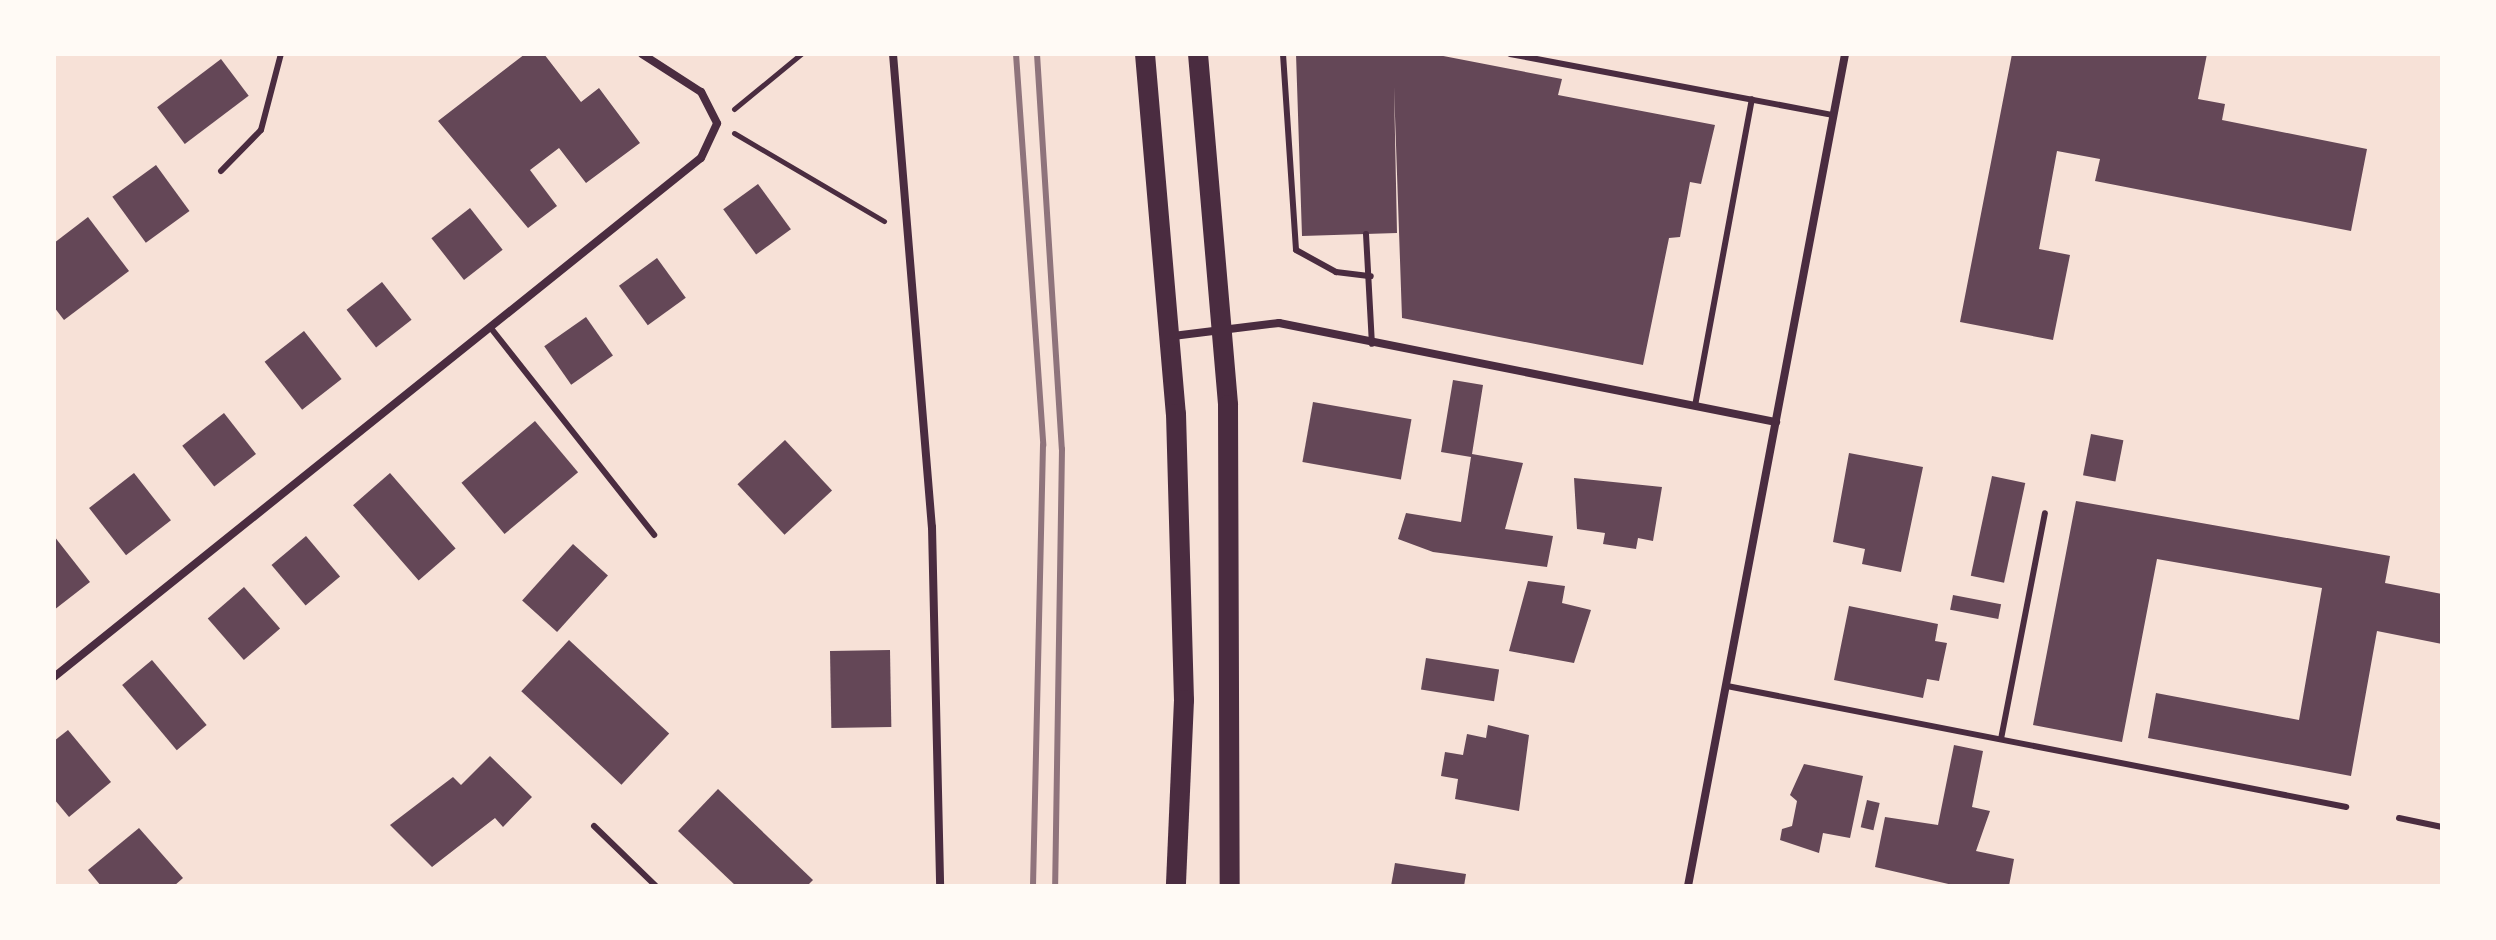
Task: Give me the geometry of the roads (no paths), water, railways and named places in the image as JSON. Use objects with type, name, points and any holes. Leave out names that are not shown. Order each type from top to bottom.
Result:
[{"type":"main road","points":[[1145,54],[1173,336],[1184,700],[1176,886]]},
{"type":"main road","points":[[1198,54],[1224,333],[1230,886]]},
{"type":"street","points":[[54,677],[701,158],[717,123],[701,92],[642,54]]},
{"type":"street","points":[[893,54],[912,238],[932,527],[940,886]]},
{"type":"street","points":[[1688,886],[1845,54]]},
{"type":"street","points":[[1173,336],[1224,333],[1279,323],[1372,344],[1776,422]]},
{"type":"lane","points":[[221,171],[261,130],[281,54]]},
{"type":"lane","points":[[1283,54],[1296,250],[1336,272],[1371,276]]},
{"type":"lane","points":[[1510,54],[1833,115]]},
{"type":"lane","points":[[1695,406],[1752,99]]},
{"type":"lane","points":[[1366,234],[1371,276],[1372,344]]},
{"type":"lane","points":[[490,327],[654,535]]},
{"type":"lane","points":[[2001,739],[2045,513]]},
{"type":"lane","points":[[1727,686],[2346,807]]},
{"type":"lane","points":[[2399,818],[2442,827]]},
{"type":"lane","points":[[594,826],[656,886]]},
{"type":"railway","points":[[1016,54],[1043,445],[1033,886]]},
{"type":"railway","points":[[1037,54],[1062,449],[1055,886]]}]
